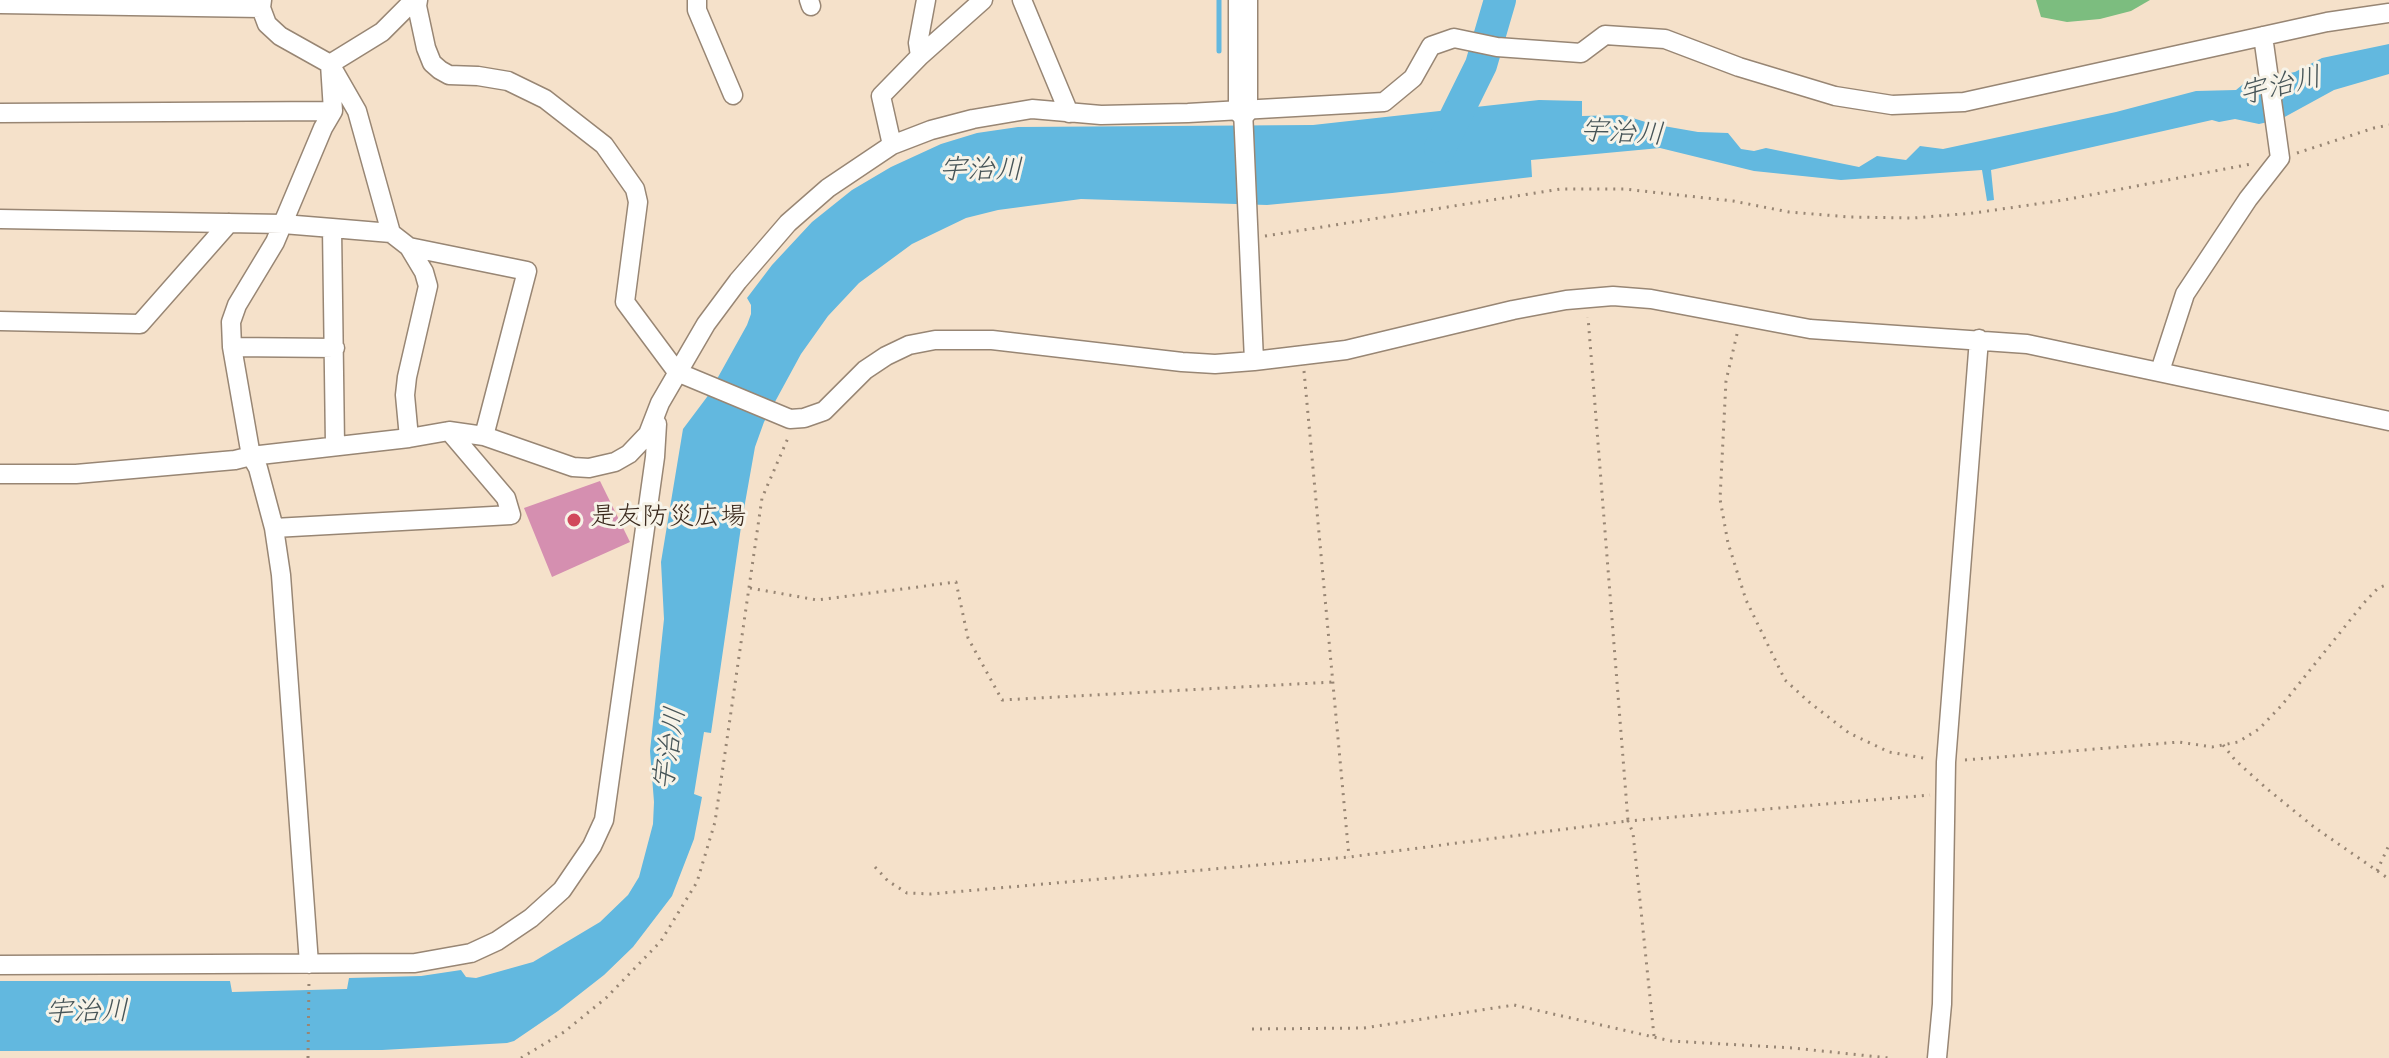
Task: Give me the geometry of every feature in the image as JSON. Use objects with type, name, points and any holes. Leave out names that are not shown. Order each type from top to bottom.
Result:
[{"type":"highway","points":[[1243,0],[1243,110]]},
{"type":"street","points":[[330,64],[382,32],[416,0]]},
{"type":"street","points":[[416,0],[426,48],[432,63],[440,70],[449,75],[508,81],[545,99],[604,145],[635,189],[638,202],[625,302],[685,376],[793,420],[824,411],[865,370],[886,356],[909,345],[935,340],[992,340],[1215,364],[1346,350],[1513,310],[1586,297],[1651,299],[1779,324],[1839,332],[2004,340],[2389,421]]},
{"type":"street","points":[[697,0],[697,10],[733,95]]},
{"type":"street","points":[[920,56],[918,43],[926,0]]},
{"type":"street","points":[[892,145],[881,96],[983,0]]},
{"type":"street","points":[[1022,0],[1069,113]]},
{"type":"street","points":[[0,4],[261,4],[267,24],[280,36],[330,64],[357,111],[391,233]]},
{"type":"street","points":[[0,474],[76,474],[235,460],[449,431],[484,436],[573,467],[589,468],[615,462],[629,454],[648,434],[660,403],[685,376],[706,324],[788,223],[828,188],[892,145],[973,119],[1032,109],[1069,113],[1243,110],[1384,102],[1413,78],[1431,46],[1454,38],[1497,47],[1581,53],[1605,35],[1665,39],[1739,67],[1835,96],[1892,105],[1964,102],[2263,40],[2327,22],[2389,13]]},
{"type":"street","points":[[2160,371],[2185,294],[2280,155],[2263,40]]},
{"type":"street","points":[[309,968],[286,632],[274,528],[258,468],[251,456],[232,347],[231,322],[237,305],[275,242],[333,111],[330,64]]},
{"type":"street","points":[[1243,110],[1254,361]]},
{"type":"street","points":[[0,113],[333,111]]},
{"type":"street","points":[[0,219],[283,224],[391,233],[409,247],[424,272],[428,286],[407,377],[405,395],[409,438]]},
{"type":"street","points":[[0,321],[140,324],[229,223]]},
{"type":"street","points":[[332,228],[335,445]]},
{"type":"street","points":[[409,247],[527,271],[484,436]]},
{"type":"street","points":[[1937,1058],[1942,1004],[1945,794],[1979,339]]},
{"type":"street","points":[[232,347],[335,348]]},
{"type":"street","points":[[0,965],[309,968],[415,963],[471,953],[497,941],[531,918],[562,890],[592,846],[604,820],[660,403]]},
{"type":"street","points":[[274,528],[511,515],[506,498],[449,431]]},
{"type":"path","points":[[1248,233],[1561,189],[1637,190],[1733,201],[1789,212],[1849,217],[1928,217],[1974,213],[2064,200],[2280,155],[2389,125]]},
{"type":"path","points":[[1586,297],[1617,706],[1655,1037]]},
{"type":"path","points":[[1303,356],[1349,857]]},
{"type":"path","points":[[521,1058],[564,1032],[617,987],[661,941],[697,882],[715,822],[762,498],[793,420]]},
{"type":"path","points":[[750,588],[817,600],[956,582],[968,638],[1002,700],[1333,682]]},
{"type":"path","points":[[2223,745],[2266,788],[2314,827],[2389,879]]},
{"type":"path","points":[[875,867],[888,881],[907,893],[931,894],[1349,857],[1628,821],[1945,794]]},
{"type":"path","points":[[2377,871],[2389,845]]},
{"type":"path","points":[[308,1058],[309,968]]},
{"type":"path","points":[[1252,1029],[1364,1028],[1514,1005],[1671,1041],[1793,1048],[1889,1058]]},
{"type":"green space","points":[[2036,0],[2150,0],[2131,11],[2100,19],[2067,22],[2041,17]]},
{"type":"water","name":"宇治川","points":[[2389,44],[2389,74],[2334,90],[2281,119],[2259,124],[2235,119],[2212,120],[1991,170],[1994,200],[1987,201],[1982,170],[1841,180],[1754,171],[1660,148],[1531,160],[1532,177],[1392,193],[1267,205],[1081,199],[998,210],[966,218],[912,244],[859,283],[828,316],[801,354],[764,422],[755,447],[742,520],[711,733],[704,732],[694,794],[702,797],[694,839],[672,896],[633,947],[604,975],[558,1011],[507,1043],[382,1050],[0,1051],[0,981],[230,981],[232,992],[347,989],[349,978],[421,976],[461,970],[466,977],[476,978],[533,962],[600,922],[628,895],[639,877],[653,824],[650,751],[664,619],[661,562],[683,429],[707,397],[747,325],[751,305],[747,298],[772,265],[812,222],[852,190],[891,167],[941,144],[977,133],[1018,127],[1313,125],[1539,100],[1582,101],[1582,116],[1623,115],[1698,132],[1728,133],[1741,149],[1754,151],[1766,148],[1859,167],[1877,156],[1906,160],[1920,146],[1943,149],[2116,112],[2196,91],[2236,90],[2247,81],[2295,72],[2322,58]]},
{"type":"building","name":"是友防災広場","points":[[600,481],[630,542],[552,577],[524,508]]},
{"type":"waterway","points":[[1219,0],[1219,51]]},
{"type":"waterway","points":[[1440,148],[1481,65],[1500,0]]},
{"type":"place","name":"是友防災広場","points":[[574,520]]}]
